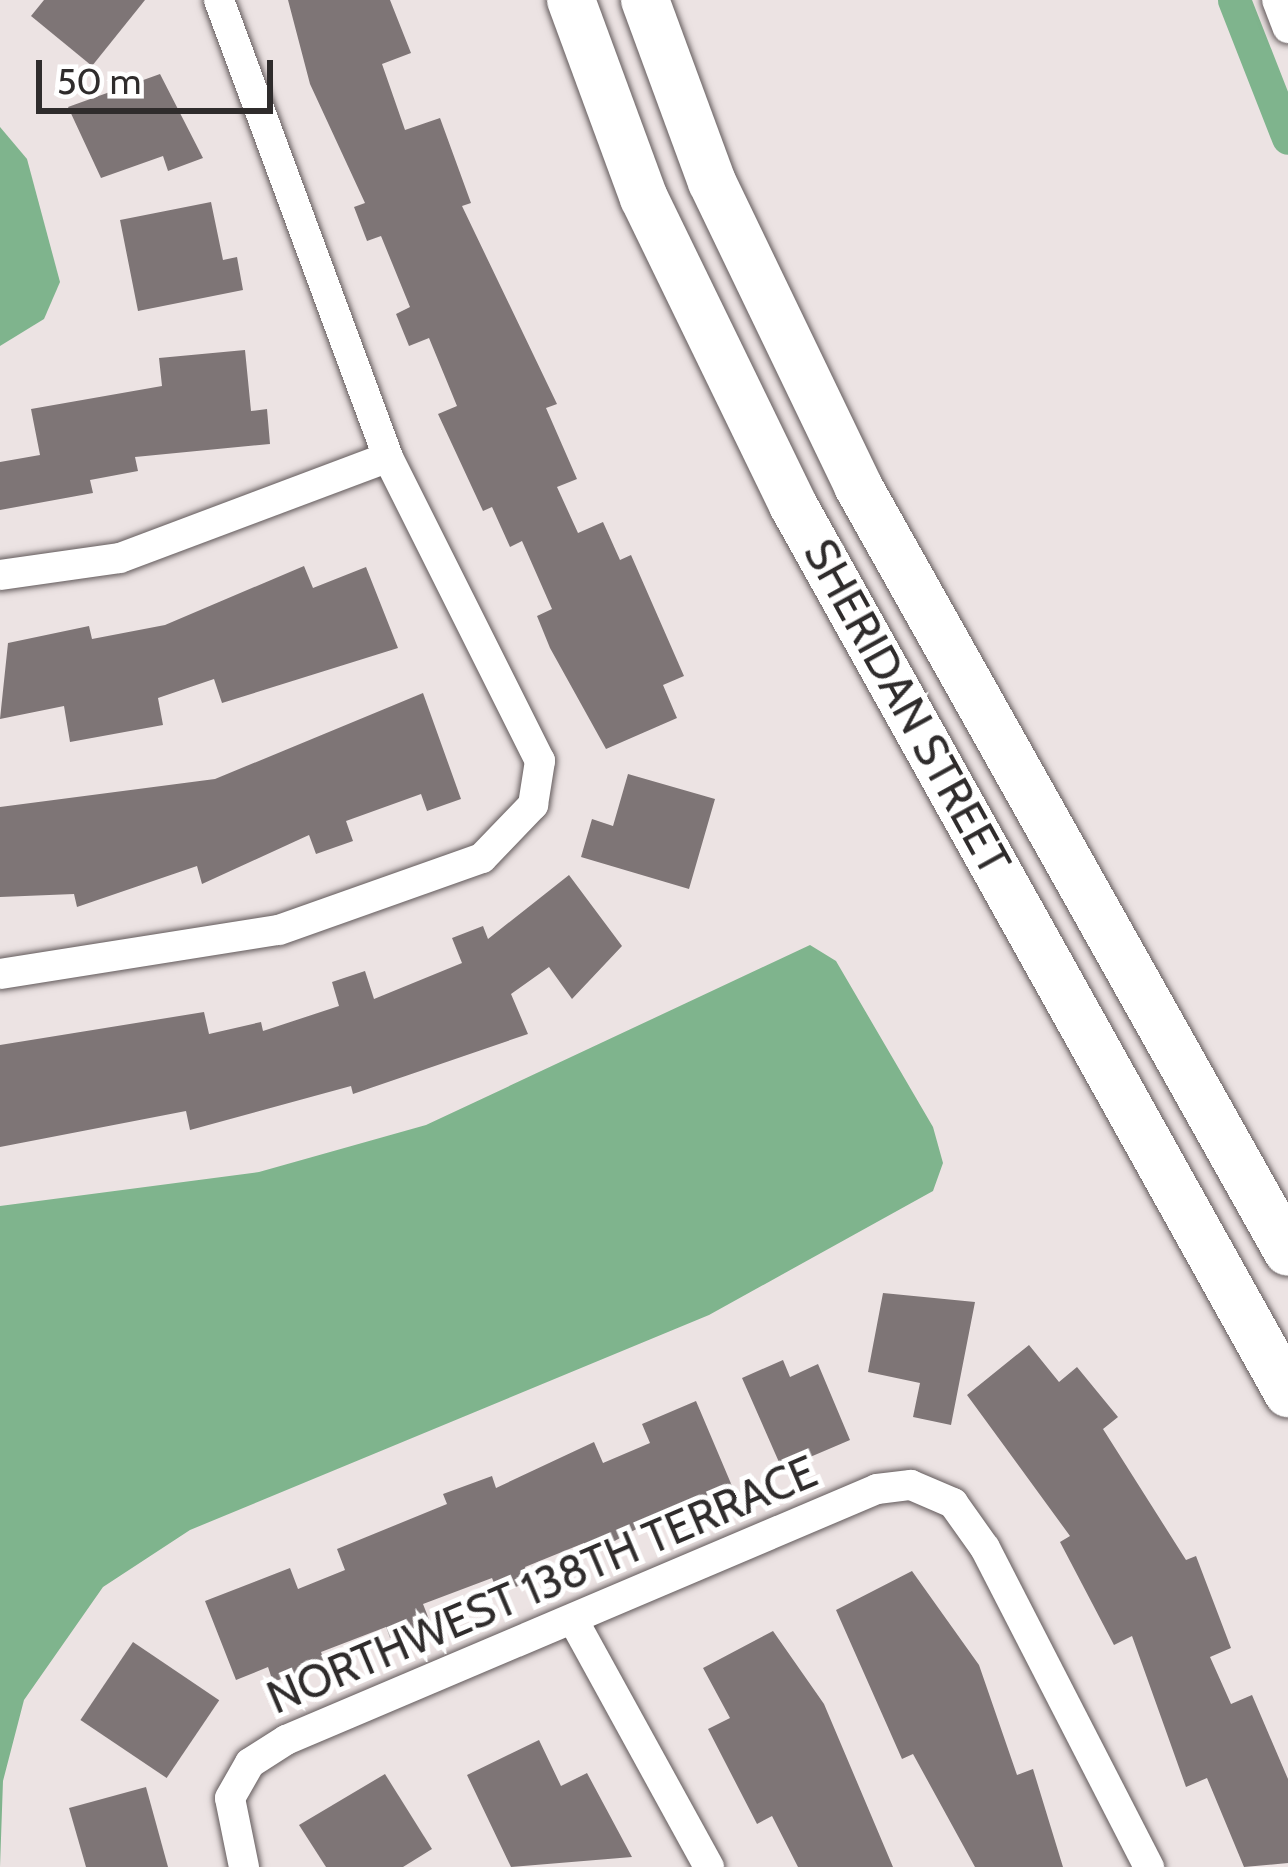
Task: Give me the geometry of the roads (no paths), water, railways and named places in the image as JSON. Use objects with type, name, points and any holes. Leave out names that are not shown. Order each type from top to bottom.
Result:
[{"type":"main road","name":"SHERIDAN STREET","points":[[571,0],[644,198],[793,505],[1288,1393]]},
{"type":"main road","name":"SHERIDAN STREET","points":[[645,0],[712,182],[857,486],[1288,1252]]},
{"type":"street","points":[[0,974],[278,930],[482,858],[533,805],[540,761],[388,457],[219,0]]},
{"type":"street","points":[[1277,0],[1288,28]]},
{"type":"street","points":[[0,575],[120,558],[388,457]]},
{"type":"street","name":"NORTHWEST 138TH TERRACE","points":[[244,1867],[230,1798],[250,1763],[286,1740],[576,1625],[877,1489],[911,1485],[953,1503],[985,1548],[1149,1867]]},
{"type":"street","points":[[576,1625],[709,1867]]},
{"type":"waterway","points":[[1234,0],[1288,138]]}]
